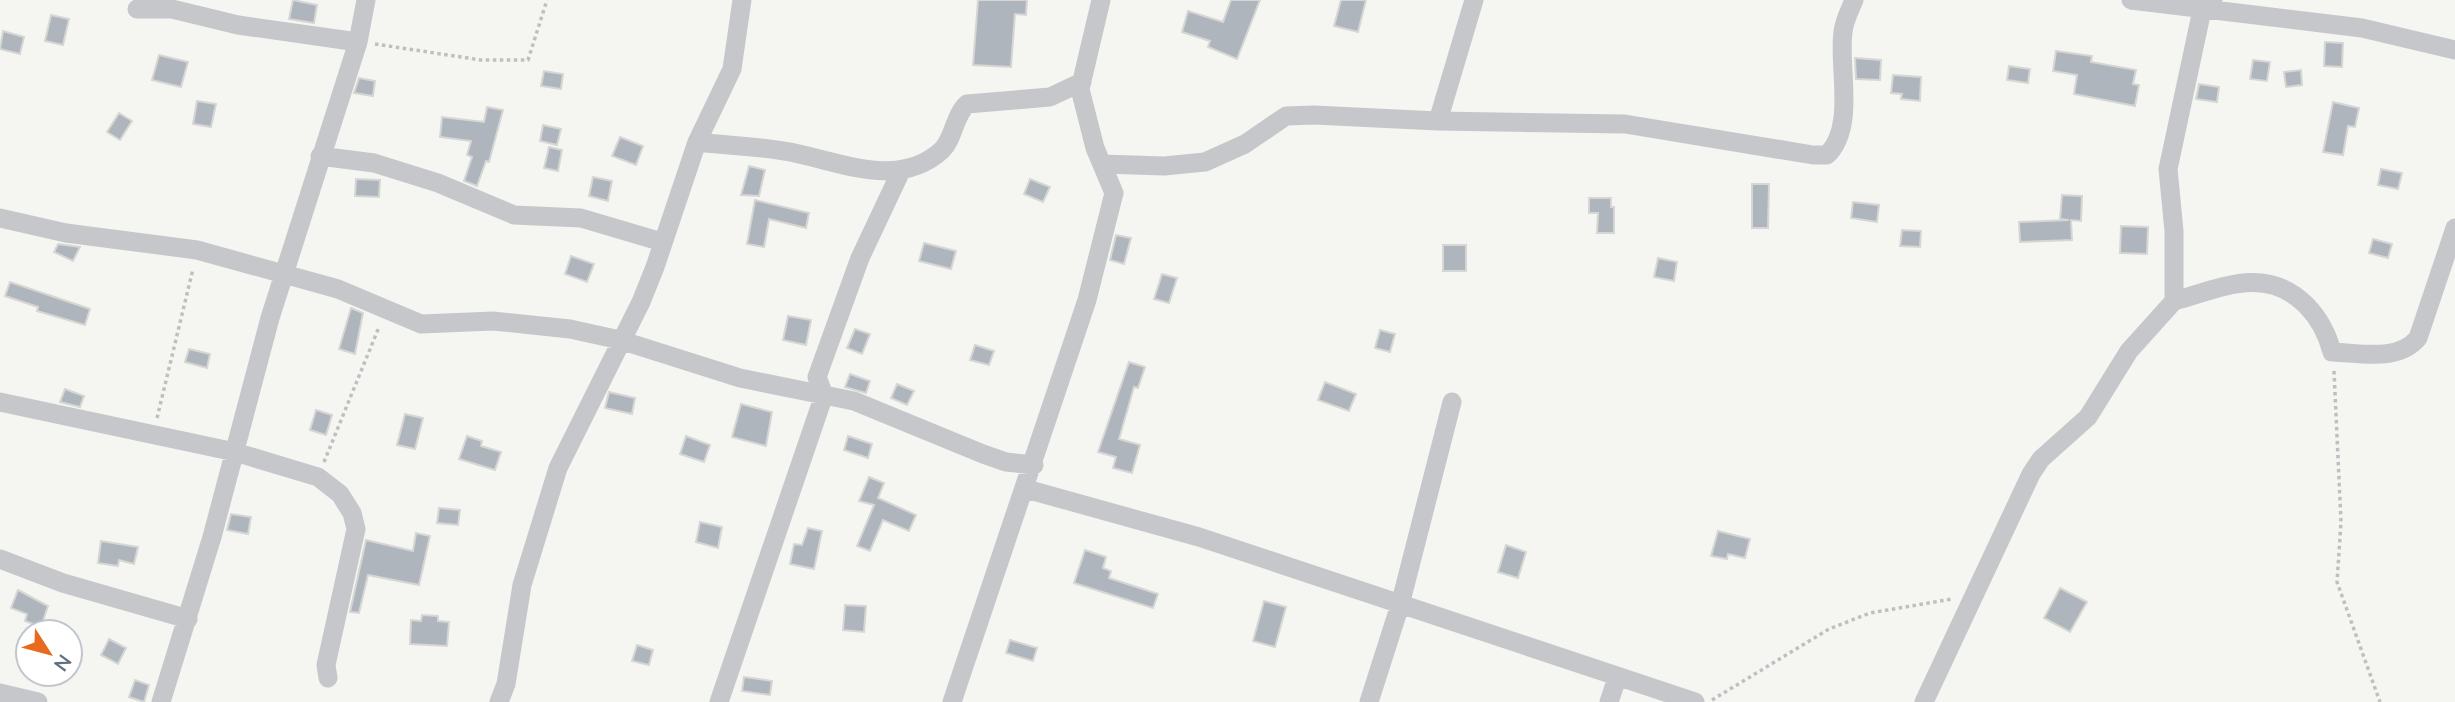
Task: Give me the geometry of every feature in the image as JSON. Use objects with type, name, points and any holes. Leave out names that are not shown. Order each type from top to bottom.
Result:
[{"type":"street","points":[[161,702],[188,619],[285,273],[358,42],[366,0]]},
{"type":"street","points":[[499,702],[506,684],[522,585],[558,468],[641,302],[697,142],[732,69],[742,0]]},
{"type":"street","points":[[952,702],[1026,489],[1087,300],[1114,193],[1088,126],[1082,82],[1101,0]]},
{"type":"street","points":[[1438,121],[1474,0]]},
{"type":"street","points":[[1102,164],[1164,166],[1205,162],[1245,144],[1286,116],[1625,124],[1813,155],[1827,155],[1835,147],[1845,97],[1843,31],[1854,0]]},
{"type":"street","points":[[2131,0],[2207,5],[2362,28],[2455,50]]},
{"type":"street","points":[[2174,301],[2174,231],[2168,169],[2207,5]]},
{"type":"street","points":[[137,9],[172,9],[238,26],[358,42]]},
{"type":"street","points":[[697,142],[798,153],[832,165],[901,172],[927,160],[944,148],[957,113],[967,104],[1050,97],[1082,82]]},
{"type":"street","points":[[320,156],[374,163],[514,215],[581,218],[662,242]]},
{"type":"street","points":[[719,702],[824,395],[817,376],[860,258],[901,172]]},
{"type":"street","points":[[0,218],[66,233],[197,250],[285,273],[363,298],[386,311],[421,324],[493,321],[570,329],[620,340],[657,349],[740,378],[854,401],[945,441],[1006,462],[1034,465]]},
{"type":"street","points":[[1924,702],[2031,474],[2041,459],[2088,417],[2129,351],[2174,301],[2232,285],[2271,282],[2291,291],[2316,315],[2332,352],[2395,354],[2408,349],[2418,338],[2455,228]]},
{"type":"street","points":[[0,402],[235,452],[318,477],[340,494],[352,513],[356,528],[326,665],[328,678]]},
{"type":"street","points":[[1369,702],[1400,605],[1452,402]]},
{"type":"street","points":[[1026,489],[1199,537],[1695,702]]},
{"type":"street","points":[[0,559],[64,583],[188,619]]},
{"type":"street","points":[[1609,702],[1617,678]]},
{"type":"street","points":[[0,693],[38,702]]},
{"type":"path","points":[[358,42],[481,60],[528,60],[547,0]]},
{"type":"path","points":[[152,434],[189,296],[197,250]]},
{"type":"path","points":[[318,477],[386,311]]},
{"type":"path","points":[[2332,352],[2341,489],[2337,582],[2380,702]]},
{"type":"path","points":[[1709,702],[1837,626],[1870,612],[1975,593]]},
{"type":"building","points":[[293,0],[317,5],[314,23],[289,19]]},
{"type":"building","points":[[978,0],[1027,0],[1026,15],[1015,14],[1011,67],[973,65]]},
{"type":"building","points":[[1231,0],[1260,0],[1237,59],[1208,47],[1210,41],[1182,32],[1188,11],[1223,22]]},
{"type":"building","points":[[1341,0],[1366,0],[1358,32],[1334,26]]},
{"type":"building","points":[[51,15],[69,19],[63,45],[45,41]]},
{"type":"building","points":[[3,31],[24,37],[20,54],[0,49]]},
{"type":"building","points":[[2325,42],[2343,43],[2342,67],[2324,66]]},
{"type":"building","points":[[2056,51],[2092,56],[2091,62],[2136,70],[2133,84],[2139,85],[2135,106],[2074,94],[2077,75],[2053,71]]},
{"type":"building","points":[[159,55],[188,62],[181,87],[152,80]]},
{"type":"building","points":[[1855,58],[1881,60],[1880,80],[1856,79]]},
{"type":"building","points":[[2253,60],[2270,62],[2267,81],[2250,79]]},
{"type":"building","points":[[2009,66],[2030,69],[2028,83],[2007,80]]},
{"type":"building","points":[[2301,70],[2302,85],[2286,87],[2284,72]]},
{"type":"building","points":[[544,71],[563,74],[561,89],[541,86]]},
{"type":"building","points":[[1893,75],[1921,77],[1920,101],[1901,99],[1902,94],[1891,93]]},
{"type":"building","points":[[359,78],[375,81],[373,96],[354,93]]},
{"type":"building","points":[[2199,84],[2219,87],[2217,102],[2196,99]]},
{"type":"building","points":[[197,101],[216,104],[211,127],[193,124]]},
{"type":"building","points":[[2333,102],[2359,108],[2355,127],[2348,126],[2343,155],[2323,152]]},
{"type":"building","points":[[487,107],[503,110],[489,162],[486,161],[477,186],[464,181],[472,157],[467,155],[471,141],[440,137],[442,117],[484,122]]},
{"type":"building","points":[[119,113],[132,121],[120,140],[107,132]]},
{"type":"building","points":[[543,125],[561,129],[557,145],[540,141]]},
{"type":"building","points":[[620,137],[643,146],[636,165],[612,156]]},
{"type":"building","points":[[549,147],[562,150],[558,171],[544,168]]},
{"type":"building","points":[[749,166],[765,170],[759,196],[741,195]]},
{"type":"building","points":[[2381,169],[2402,173],[2398,189],[2378,185]]},
{"type":"building","points":[[593,177],[612,181],[608,201],[589,196]]},
{"type":"building","points":[[356,179],[380,180],[379,197],[355,196]]},
{"type":"building","points":[[1030,179],[1050,187],[1043,202],[1024,194]]},
{"type":"building","points":[[1752,184],[1769,184],[1768,228],[1752,228]]},
{"type":"building","points":[[2062,195],[2082,196],[2081,221],[2071,220],[2072,240],[2020,242],[2019,222],[2069,220],[2060,219]]},
{"type":"building","points":[[1589,198],[1611,198],[1611,207],[1614,207],[1614,233],[1597,233],[1598,213],[1589,213]]},
{"type":"building","points":[[755,200],[809,213],[806,228],[769,219],[764,247],[747,244]]},
{"type":"building","points":[[1853,202],[1879,205],[1877,222],[1851,218]]},
{"type":"building","points":[[2121,226],[2148,227],[2147,254],[2120,253]]},
{"type":"building","points":[[1902,230],[1921,231],[1920,247],[1900,246]]},
{"type":"building","points":[[1116,235],[1131,238],[1124,264],[1110,260]]},
{"type":"building","points":[[2373,239],[2392,244],[2388,258],[2369,253]]},
{"type":"building","points":[[924,243],[956,251],[951,269],[919,261]]},
{"type":"building","points":[[58,244],[80,247],[73,261],[54,252]]},
{"type":"building","points":[[1443,245],[1466,245],[1466,271],[1443,271]]},
{"type":"building","points":[[571,256],[594,264],[587,282],[565,274]]},
{"type":"building","points":[[1658,258],[1677,262],[1674,281],[1654,277]]},
{"type":"building","points":[[1162,274],[1177,278],[1169,303],[1154,299]]},
{"type":"building","points":[[10,282],[90,309],[85,325],[37,311],[38,307],[5,296]]},
{"type":"building","points":[[351,308],[363,313],[355,354],[339,349]]},
{"type":"building","points":[[788,316],[811,320],[806,345],[783,340]]},
{"type":"building","points":[[855,329],[870,334],[862,354],[847,348]]},
{"type":"building","points":[[1380,330],[1395,334],[1390,352],[1375,348]]},
{"type":"building","points":[[975,345],[994,351],[989,365],[970,360]]},
{"type":"building","points":[[189,349],[210,354],[207,368],[185,362]]},
{"type":"building","points":[[1129,362],[1145,367],[1138,388],[1134,387],[1119,439],[1140,445],[1132,473],[1113,468],[1116,457],[1098,452]]},
{"type":"building","points":[[850,374],[870,381],[866,393],[845,387]]},
{"type":"building","points":[[1325,382],[1356,394],[1349,411],[1318,400]]},
{"type":"building","points":[[897,384],[914,391],[907,405],[891,398]]},
{"type":"building","points":[[65,389],[84,396],[80,407],[60,402]]},
{"type":"building","points":[[609,392],[635,398],[632,414],[605,408]]},
{"type":"building","points":[[741,404],[772,412],[766,446],[732,437]]},
{"type":"building","points":[[316,410],[332,415],[326,435],[310,430]]},
{"type":"building","points":[[405,414],[423,418],[415,449],[397,445]]},
{"type":"building","points":[[467,436],[482,441],[481,446],[501,452],[495,470],[459,459]]},
{"type":"building","points":[[686,436],[710,445],[704,462],[680,454]]},
{"type":"building","points":[[848,436],[872,444],[868,458],[844,450]]},
{"type":"building","points":[[869,477],[884,483],[878,498],[916,515],[909,531],[883,520],[870,551],[857,546],[874,505],[859,501]]},
{"type":"building","points":[[439,508],[460,510],[458,525],[437,523]]},
{"type":"building","points":[[231,514],[251,517],[248,534],[227,530]]},
{"type":"building","points":[[700,522],[722,527],[718,548],[696,542]]},
{"type":"building","points":[[808,528],[822,531],[814,569],[790,564],[794,544],[802,545]]},
{"type":"building","points":[[1718,531],[1750,539],[1745,558],[1728,554],[1727,559],[1711,556]]},
{"type":"building","points":[[416,533],[430,536],[419,585],[368,575],[359,613],[350,612],[366,540],[413,551]]},
{"type":"building","points":[[101,541],[138,547],[134,564],[119,560],[118,566],[98,563]]},
{"type":"building","points":[[1506,545],[1526,552],[1518,578],[1498,572]]},
{"type":"building","points":[[1085,550],[1106,557],[1103,568],[1111,571],[1109,578],[1158,594],[1153,608],[1074,583]]},
{"type":"building","points":[[2060,588],[2087,602],[2070,632],[2044,618]]},
{"type":"building","points":[[18,590],[48,606],[44,618],[26,618],[27,614],[11,608]]},
{"type":"building","points":[[1264,601],[1286,607],[1275,647],[1253,641]]},
{"type":"building","points":[[845,605],[866,606],[864,632],[843,630]]},
{"type":"building","points":[[422,615],[438,616],[438,621],[449,622],[447,646],[410,644],[411,620],[421,621]]},
{"type":"building","points":[[109,639],[126,648],[118,664],[101,655]]},
{"type":"building","points":[[1010,640],[1037,648],[1033,661],[1006,653]]},
{"type":"building","points":[[637,645],[653,650],[649,665],[632,661]]},
{"type":"building","points":[[744,677],[772,681],[770,695],[742,691]]},
{"type":"building","points":[[135,680],[149,685],[144,702],[129,697]]}]
